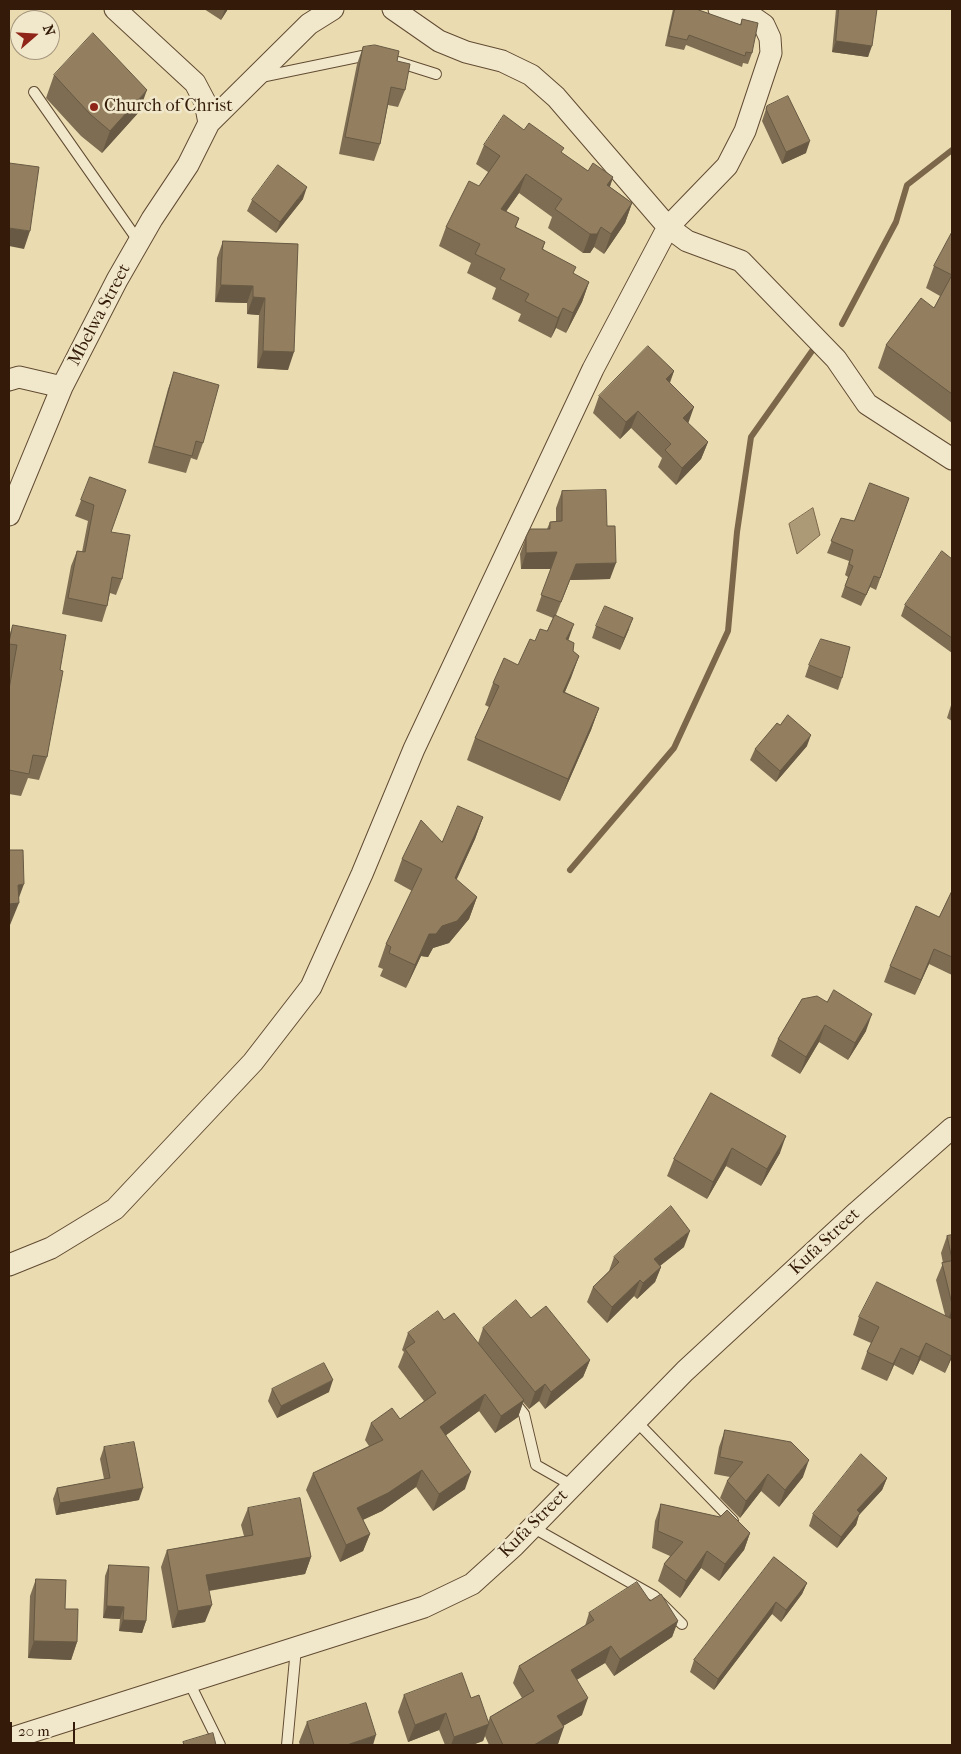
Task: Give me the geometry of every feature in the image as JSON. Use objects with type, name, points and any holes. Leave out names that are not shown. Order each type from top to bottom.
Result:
[{"type":"street","points":[[115,9],[195,83],[205,102],[209,123]]},
{"type":"street","name":"Mbelwa Street","points":[[9,515],[62,387],[139,242],[188,165],[209,123],[309,24],[333,9]]},
{"type":"street","points":[[393,9],[439,41],[466,52],[502,61],[531,76],[556,97],[668,227],[687,241],[741,261],[836,359],[867,404],[952,459]]},
{"type":"street","points":[[9,1265],[51,1248],[115,1209],[253,1062],[311,987],[362,874],[414,749],[546,465],[593,369],[668,227],[727,166],[745,131],[771,53],[770,38],[764,25],[751,16],[719,9]]},
{"type":"street","points":[[9,380],[19,376],[62,387]]},
{"type":"street","name":"Kufa Street","points":[[9,1740],[424,1607],[472,1584],[573,1486],[685,1371],[828,1238],[952,1128]]},
{"type":"lane","points":[[253,79],[372,54],[436,74]]},
{"type":"lane","points":[[34,92],[139,242]]},
{"type":"lane","points":[[507,1393],[524,1414],[536,1465],[573,1486]]},
{"type":"lane","points":[[636,1422],[737,1525]]},
{"type":"lane","points":[[532,1527],[654,1596],[682,1624]]},
{"type":"lane","points":[[288,1745],[296,1648]]},
{"type":"lane","points":[[189,1682],[220,1745]]},
{"type":"shaded area","points":[[813,508],[820,535],[797,554],[789,524]]},
{"type":"building","points":[[675,9],[696,9],[741,25],[742,19],[758,23],[752,53],[746,52],[745,56],[689,35],[687,40],[669,36]]},
{"type":"building","points":[[839,9],[877,9],[872,46],[836,41]]},
{"type":"building","points":[[93,33],[147,90],[110,131],[90,114],[54,75]]},
{"type":"building","points":[[375,45],[399,51],[397,61],[410,64],[405,90],[391,87],[380,144],[345,137],[363,47]]},
{"type":"building","points":[[788,96],[810,141],[786,152],[766,109],[767,106]]},
{"type":"building","points":[[504,115],[524,130],[529,123],[564,148],[561,152],[588,171],[593,163],[613,177],[607,185],[632,203],[611,234],[601,227],[597,234],[590,234],[555,209],[562,199],[526,174],[501,209],[519,218],[515,227],[545,242],[542,249],[576,267],[573,273],[589,282],[573,313],[563,308],[558,318],[525,301],[529,294],[500,279],[505,269],[475,254],[480,244],[446,227],[469,181],[479,186],[500,156],[484,145]]},
{"type":"building","points":[[9,163],[39,167],[30,231],[9,228]]},
{"type":"building","points":[[278,165],[307,187],[280,222],[252,200]]},
{"type":"building","points":[[952,232],[952,275],[934,266]]},
{"type":"building","points":[[223,241],[298,244],[294,352],[263,351],[265,298],[253,297],[253,286],[221,285]]},
{"type":"building","points":[[952,275],[952,394],[886,345],[921,298],[934,308]]},
{"type":"building","points":[[648,346],[674,371],[666,379],[694,407],[683,418],[708,442],[682,468],[665,450],[671,444],[638,411],[626,422],[599,396]]},
{"type":"building","points":[[174,372],[219,385],[203,443],[196,441],[192,456],[154,446]]},
{"type":"building","points":[[90,477],[126,490],[111,532],[130,535],[122,579],[112,577],[107,606],[68,598],[77,551],[85,552],[94,505],[81,500]]},
{"type":"building","points":[[870,483],[909,498],[880,578],[874,576],[866,595],[845,586],[853,566],[849,564],[853,550],[831,541],[841,518],[854,521]]},
{"type":"building","points":[[606,490],[607,526],[615,526],[616,563],[576,564],[561,602],[541,595],[557,552],[526,553],[526,537],[530,529],[550,529],[550,522],[562,521],[562,491]]},
{"type":"building","points":[[942,551],[952,559],[952,638],[905,605]]},
{"type":"building","points":[[605,606],[633,618],[624,638],[596,626]]},
{"type":"building","points":[[555,615],[574,624],[566,639],[574,643],[573,651],[579,656],[563,692],[599,708],[568,779],[475,738],[499,686],[493,683],[504,658],[518,665],[530,639],[535,641],[540,629],[547,631]]},
{"type":"building","points":[[13,625],[66,635],[60,670],[63,671],[47,757],[33,755],[29,774],[9,770],[9,689],[17,645],[9,644]]},
{"type":"building","points":[[821,639],[850,647],[842,678],[809,665]]},
{"type":"building","points":[[788,715],[811,735],[780,771],[755,749],[777,723],[780,725]]},
{"type":"building","points":[[458,806],[483,817],[455,878],[477,897],[457,921],[442,926],[436,934],[429,934],[415,965],[389,953],[391,947],[386,944],[422,869],[402,859],[421,820],[442,842]]},
{"type":"building","points":[[9,850],[23,850],[24,884],[18,885],[19,903],[9,904]]},
{"type":"building","points":[[952,891],[952,957],[934,949],[921,980],[890,966],[916,906],[939,917]]},
{"type":"building","points":[[834,990],[872,1014],[855,1043],[825,1025],[806,1057],[778,1039],[802,999],[817,996],[827,1002]]},
{"type":"building","points":[[711,1093],[786,1136],[767,1169],[732,1148],[713,1182],[674,1159]]},
{"type":"building","points":[[671,1206],[690,1231],[654,1259],[661,1267],[643,1283],[640,1280],[612,1307],[593,1287],[619,1262],[614,1257]]},
{"type":"building","points":[[952,1235],[952,1259],[947,1236]]},
{"type":"building","points":[[952,1261],[952,1304],[942,1263]]},
{"type":"building","points":[[877,1282],[952,1319],[951,1356],[926,1343],[919,1357],[901,1348],[893,1364],[867,1352],[879,1327],[859,1317]]},
{"type":"building","points":[[516,1300],[531,1318],[546,1306],[590,1360],[551,1392],[545,1384],[535,1392],[483,1328]]},
{"type":"building","points":[[438,1311],[444,1320],[454,1313],[524,1400],[501,1416],[485,1394],[440,1427],[471,1472],[439,1494],[422,1470],[388,1493],[357,1508],[370,1534],[346,1545],[313,1473],[383,1440],[371,1423],[392,1408],[400,1419],[436,1393],[405,1349],[415,1342],[408,1333]]},
{"type":"building","points":[[324,1363],[333,1380],[281,1406],[272,1389]]},
{"type":"building","points":[[725,1430],[791,1442],[809,1460],[785,1490],[768,1474],[746,1501],[727,1481],[743,1462],[720,1457]]},
{"type":"building","points":[[134,1442],[143,1488],[60,1503],[57,1488],[110,1478],[104,1447]]},
{"type":"building","points":[[861,1454],[887,1478],[857,1510],[860,1513],[841,1537],[813,1514]]},
{"type":"building","points":[[300,1498],[311,1557],[206,1575],[212,1605],[178,1611],[167,1550],[253,1535],[248,1508]]},
{"type":"building","points":[[661,1504],[720,1517],[727,1510],[750,1533],[725,1564],[707,1551],[686,1581],[664,1564],[683,1542],[658,1531]]},
{"type":"building","points":[[774,1557],[807,1583],[786,1610],[776,1602],[718,1679],[694,1660]]},
{"type":"building","points":[[109,1565],[149,1567],[146,1621],[123,1620],[124,1607],[107,1606]]},
{"type":"building","points":[[36,1579],[66,1580],[65,1609],[78,1609],[77,1642],[34,1641]]},
{"type":"building","points":[[637,1582],[650,1601],[661,1594],[678,1621],[620,1659],[611,1646],[571,1670],[588,1698],[557,1716],[564,1727],[534,1745],[503,1745],[490,1717],[534,1691],[519,1666],[594,1620],[589,1613]]},
{"type":"building","points":[[462,1673],[471,1698],[479,1695],[489,1724],[454,1737],[446,1713],[415,1725],[404,1695]]},
{"type":"building","points":[[366,1703],[376,1735],[347,1745],[314,1745],[307,1722]]},
{"type":"building","points":[[213,1733],[216,1745],[184,1745],[183,1742]]},
{"type":"waterway","points":[[842,324],[896,222],[907,185],[952,150]]},
{"type":"waterway","points":[[570,870],[674,748],[728,631],[737,532],[751,437],[812,351]]},
{"type":"place","name":"Church of Christ","points":[[94,107]]}]
